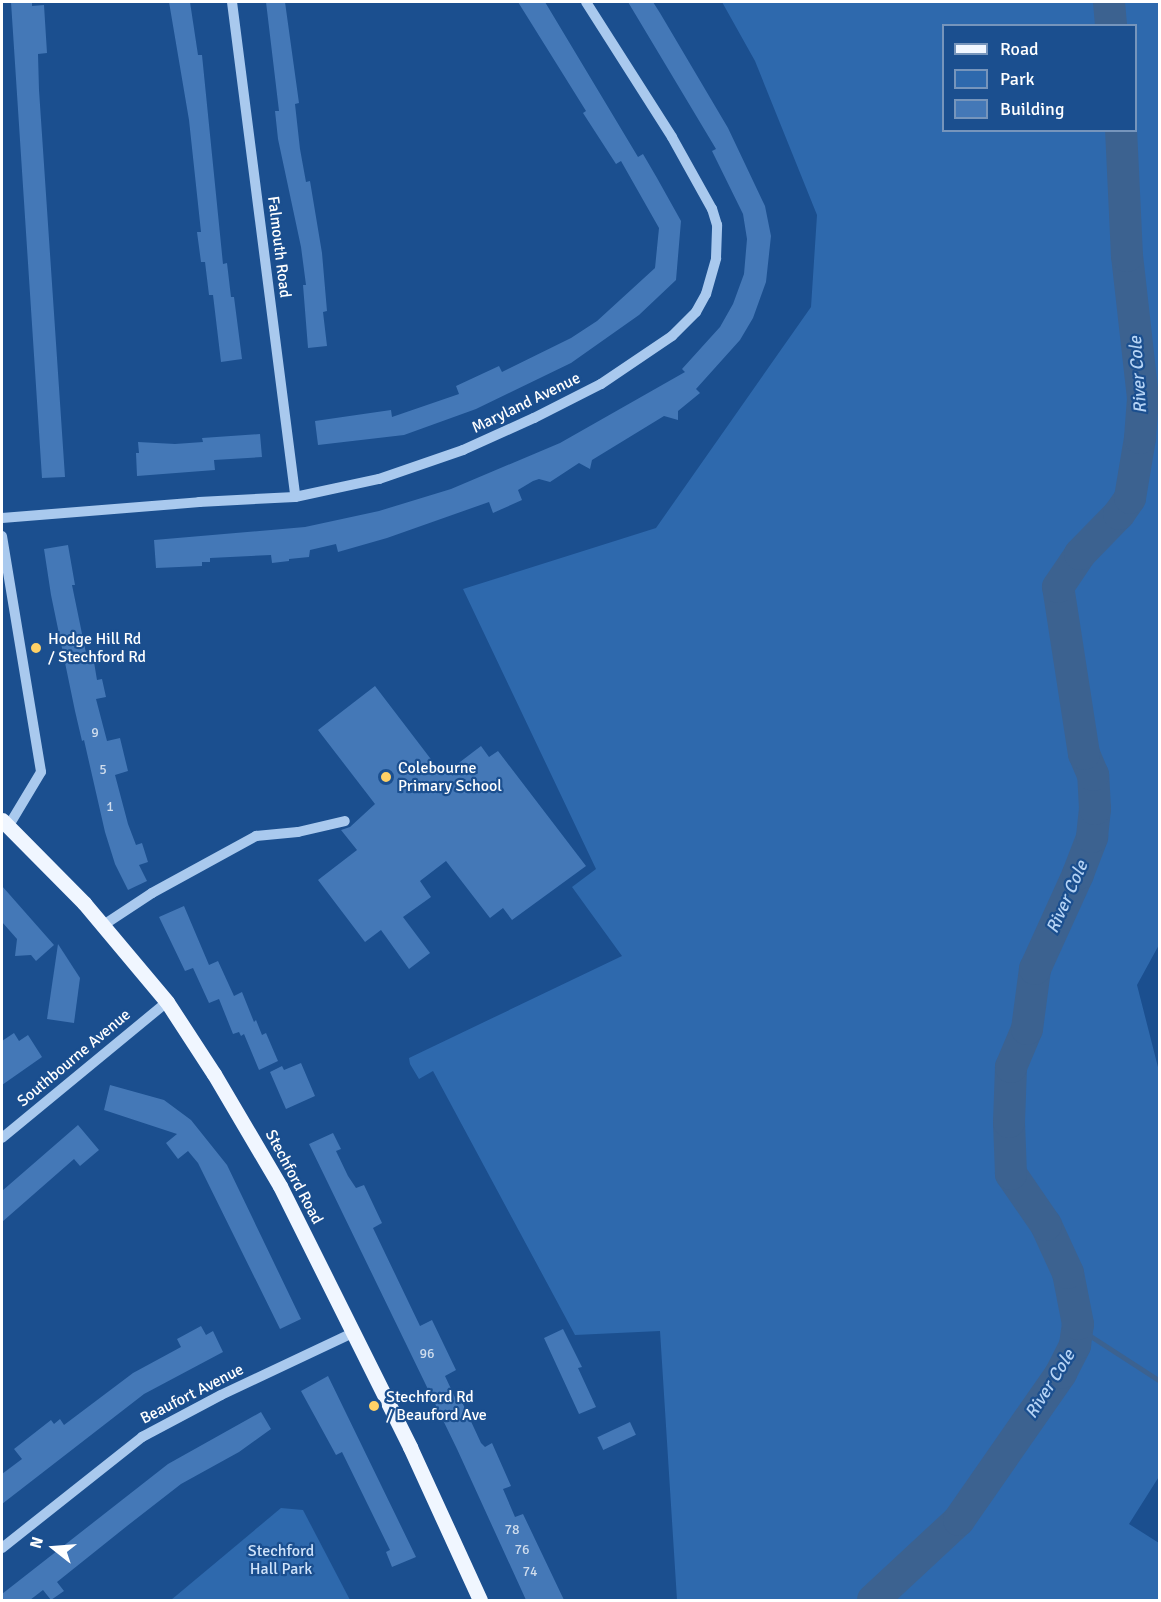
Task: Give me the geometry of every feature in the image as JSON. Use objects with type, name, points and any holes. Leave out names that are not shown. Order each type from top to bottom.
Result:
[{"type":"main road","name":"Stechford Road","points":[[5,824],[102,926],[166,1002],[254,1139],[440,1510],[480,1600]]},
{"type":"street","name":"Falmouth Road","points":[[232,2],[295,497]]},
{"type":"street","name":"Maryland Avenue","points":[[2,519],[199,502],[295,497],[378,479],[463,450],[534,418],[601,384],[672,336],[696,312],[710,285],[716,258],[717,225],[712,209],[672,137],[586,2]]},
{"type":"street","points":[[2,536],[41,772],[5,824]]},
{"type":"street","points":[[102,926],[152,894],[256,836],[298,832],[345,821]]},
{"type":"street","name":"Southbourne Avenue","points":[[2,1138],[166,1002]]},
{"type":"street","name":"Beaufort Avenue","points":[[2,1548],[142,1437],[221,1395],[353,1333]]},
{"type":"green space","points":[[722,2],[1159,2],[1160,943],[1137,985],[1159,1071],[1160,1475],[1129,1524],[1159,1543],[1159,1600],[677,1600],[660,1331],[575,1335],[433,1071],[419,1079],[410,1064],[409,1058],[622,956],[572,887],[596,869],[463,589],[656,528],[811,307],[817,215],[755,61]]},
{"type":"green space","name":"Stechford Hall Park","points":[[281,1508],[303,1510],[350,1600],[171,1600]]},
{"type":"building","points":[[11,2],[32,2],[32,6],[44,5],[47,53],[38,54],[39,90],[65,477],[42,478]]},
{"type":"building","points":[[169,2],[190,2],[198,55],[202,55],[223,264],[227,263],[231,297],[234,297],[242,359],[221,362],[213,295],[209,295],[205,262],[201,262],[197,232],[201,232],[189,120]]},
{"type":"building","points":[[266,2],[285,2],[299,103],[295,104],[300,149],[306,182],[310,181],[322,253],[327,311],[323,312],[327,346],[308,348],[303,285],[306,285],[301,247],[278,139],[275,111],[279,111]]},
{"type":"building","points":[[518,2],[545,2],[638,157],[643,154],[657,178],[681,221],[676,280],[639,315],[571,363],[476,409],[404,435],[318,445],[315,421],[391,410],[392,417],[459,394],[456,386],[499,366],[502,372],[571,338],[597,321],[655,268],[659,228],[621,161],[616,164],[583,113],[586,111]]},
{"type":"building","points":[[628,2],[653,2],[660,13],[728,128],[765,206],[771,236],[766,282],[753,318],[740,340],[696,389],[700,393],[678,411],[678,420],[664,416],[592,460],[590,469],[579,463],[550,482],[539,479],[533,481],[518,490],[522,500],[493,513],[489,502],[387,538],[338,552],[336,544],[310,550],[309,557],[289,559],[289,561],[272,563],[271,555],[210,558],[210,562],[202,562],[202,566],[156,568],[154,540],[305,527],[379,511],[451,489],[560,443],[685,372],[682,369],[720,327],[733,304],[744,274],[747,239],[743,214],[712,151],[716,149]]},
{"type":"building","points":[[260,434],[262,457],[214,460],[215,470],[137,476],[138,442],[175,444],[203,442],[202,438]]},
{"type":"building","points":[[68,545],[75,585],[72,585],[87,658],[93,656],[97,680],[102,679],[106,697],[96,699],[107,741],[120,738],[128,771],[115,775],[128,824],[136,845],[142,843],[148,862],[139,865],[147,881],[128,890],[115,864],[105,832],[75,711],[51,595],[44,549]]},
{"type":"building","points":[[375,686],[443,775],[481,746],[489,757],[498,751],[586,866],[512,920],[503,908],[490,918],[446,861],[420,881],[431,897],[403,917],[430,953],[409,969],[381,930],[365,942],[318,880],[357,850],[341,830],[350,827],[375,804],[318,730]]},
{"type":"building","points":[[2,886],[54,945],[36,961],[31,955],[15,956],[17,939],[2,922]]},
{"type":"building","points":[[184,906],[209,965],[218,961],[234,996],[242,992],[254,1022],[256,1020],[262,1035],[266,1033],[278,1061],[259,1070],[244,1034],[241,1036],[239,1032],[233,1034],[219,999],[209,1003],[193,968],[185,971],[159,917]]},
{"type":"building","points":[[58,944],[80,978],[74,1023],[47,1019]]},
{"type":"building","points":[[14,1033],[19,1041],[28,1035],[42,1057],[2,1085],[2,1041]]},
{"type":"building","points":[[301,1063],[315,1096],[286,1109],[270,1072],[282,1066],[284,1070]]},
{"type":"building","points":[[110,1085],[164,1100],[191,1120],[227,1165],[301,1319],[280,1329],[198,1163],[188,1151],[178,1159],[166,1143],[177,1134],[104,1110]]},
{"type":"building","points":[[78,1125],[99,1150],[80,1166],[74,1159],[2,1222],[2,1191]]},
{"type":"building","points":[[333,1133],[341,1149],[336,1151],[348,1176],[356,1188],[364,1185],[382,1223],[373,1228],[420,1326],[432,1320],[456,1370],[445,1376],[458,1404],[462,1402],[481,1443],[485,1447],[492,1443],[511,1486],[503,1489],[515,1517],[523,1514],[564,1600],[526,1600],[457,1449],[309,1144]]},
{"type":"building","points":[[201,1326],[206,1335],[213,1331],[223,1352],[144,1394],[2,1504],[2,1474],[22,1459],[14,1449],[51,1420],[54,1424],[60,1419],[64,1425],[133,1373],[181,1347],[177,1339]]},
{"type":"building","points":[[563,1329],[582,1367],[578,1368],[596,1407],[579,1414],[544,1338]]},
{"type":"building","points":[[328,1376],[416,1557],[392,1567],[386,1552],[390,1550],[342,1452],[336,1455],[301,1391]]},
{"type":"building","points":[[261,1412],[271,1429],[239,1452],[181,1484],[127,1526],[57,1582],[64,1591],[51,1600],[43,1590],[30,1600],[2,1600],[2,1594],[168,1464]]},
{"type":"building","points":[[630,1422],[636,1435],[603,1450],[597,1437]]},
{"type":"waterway","name":"River Cole","points":[[1109,2],[1111,24]]},
{"type":"waterway","name":"River Cole","points":[[873,1600],[959,1520],[1061,1373],[1075,1345],[1078,1324],[1068,1273],[1046,1225],[1011,1174],[1009,1122],[1011,1067],[1027,1029],[1035,969],[1078,874],[1092,837],[1095,809],[1093,775],[1084,754],[1058,587],[1080,554],[1119,514],[1130,498],[1140,438],[1143,398],[1127,256],[1121,132]]},
{"type":"waterway","points":[[1078,1328],[1160,1381]]},
{"type":"place","name":"Hodge Hill Rd / Stechford Rd","points":[[36,648]]},
{"type":"place","name":"Colebourne Primary School","points":[[386,777]]},
{"type":"place","name":"Stechford Rd / Beauford Ave","points":[[374,1406]]}]
